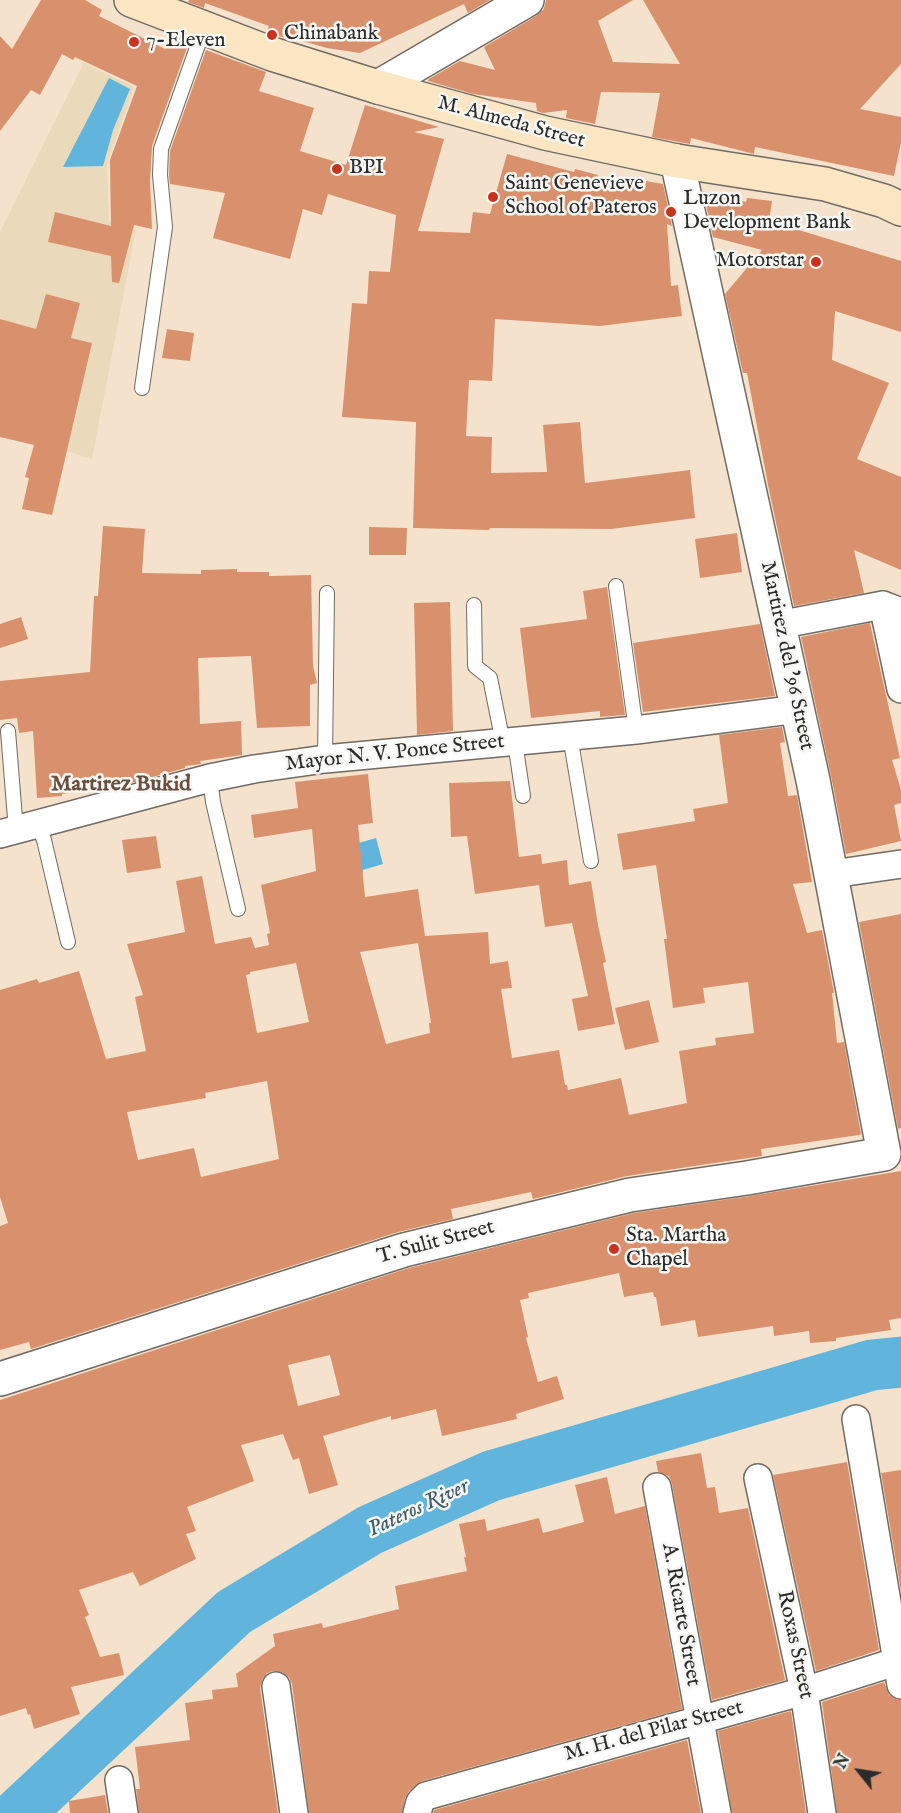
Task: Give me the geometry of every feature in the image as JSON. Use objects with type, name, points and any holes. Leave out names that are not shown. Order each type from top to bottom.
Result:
[{"type":"main road","name":"M. Almeda Street","points":[[131,0],[272,54],[378,87],[545,133],[677,161],[825,184],[895,204]]},
{"type":"street","points":[[378,87],[527,0]]},
{"type":"street","name":"Martirez del '96 Street","points":[[677,161],[798,709],[892,1153]]},
{"type":"street","points":[[778,624],[892,608],[901,689]]},
{"type":"street","name":"Mayor N. V. Ponce Street","points":[[18,830],[210,778],[325,759],[636,730],[798,709]]},
{"type":"street","points":[[832,874],[901,864]]},
{"type":"street","name":"T. Sulit Street","points":[[0,1378],[404,1250],[630,1195],[892,1153]]},
{"type":"street","points":[[856,1419],[900,1668]]},
{"type":"street","name":"Roxas Street","points":[[758,1478],[804,1691],[822,1813]]},
{"type":"street","name":"A. Ricarte Street","points":[[657,1487],[717,1813]]},
{"type":"street","name":"M. H. del Pilar Street","points":[[417,1813],[420,1802],[426,1796],[804,1691],[900,1668]]},
{"type":"street","points":[[276,1686],[294,1813]]},
{"type":"street","points":[[120,1780],[124,1813]]},
{"type":"lane","points":[[142,388],[165,226],[160,149],[204,28]]},
{"type":"lane","points":[[616,586],[636,730]]},
{"type":"lane","points":[[325,759],[327,593]]},
{"type":"lane","points":[[474,604],[475,666],[490,678],[523,796]]},
{"type":"lane","points":[[8,731],[18,830],[44,840],[68,942]]},
{"type":"lane","points":[[570,736],[591,861]]},
{"type":"lane","points":[[210,778],[213,802],[238,909]]},
{"type":"shaded area","points":[[84,63],[134,87],[107,164],[109,221],[136,229],[92,459],[0,430],[0,232]]},
{"type":"water","points":[[109,78],[130,89],[113,130],[103,166],[63,167]]},
{"type":"water","points":[[376,838],[383,864],[363,870],[361,880],[334,850]]},
{"type":"building","points":[[41,0],[85,0],[102,10],[99,16],[165,49],[172,36],[189,42],[152,146],[150,181],[152,229],[134,225],[119,283],[112,282],[111,256],[48,242],[55,212],[111,226],[110,160],[137,86],[75,57],[73,60],[62,54],[40,95],[31,90],[0,131],[0,36],[12,49]]},
{"type":"building","points":[[189,0],[490,0],[468,13],[464,4],[360,53],[327,48],[292,38],[291,40],[267,32],[269,26],[205,3],[204,8],[188,2]]},
{"type":"building","points":[[546,0],[633,0],[598,21],[613,62],[680,64],[643,0],[901,0],[901,64],[860,109],[901,117],[901,142],[894,176],[755,147],[754,154],[691,138],[690,144],[652,137],[660,93],[601,92],[595,124],[566,118],[567,110],[543,113],[537,111],[536,103],[473,94],[428,81],[460,61],[495,70],[484,47],[536,16],[544,9]]},
{"type":"building","points":[[206,50],[266,72],[259,91],[314,108],[300,151],[346,165],[365,105],[439,127],[414,132],[444,139],[418,231],[470,233],[473,212],[490,214],[507,154],[574,172],[575,169],[598,175],[597,177],[645,187],[646,181],[663,184],[672,226],[667,224],[671,286],[678,285],[682,316],[600,326],[495,319],[492,381],[469,380],[466,436],[492,437],[491,473],[547,472],[543,425],[580,422],[585,483],[690,470],[695,518],[611,529],[413,528],[416,422],[342,417],[352,303],[367,304],[369,271],[390,272],[396,215],[328,194],[322,215],[303,209],[290,259],[213,238],[225,193],[170,184],[169,175],[170,151]]},
{"type":"building","points":[[703,191],[746,202],[747,198],[772,201],[769,221],[901,261],[901,332],[835,311],[832,360],[889,383],[857,459],[901,477],[901,570],[854,550],[864,593],[794,606],[747,373],[743,373],[725,294],[762,250],[713,237]]},
{"type":"building","points":[[46,294],[80,303],[71,338],[92,343],[52,515],[22,509],[29,478],[25,477],[34,445],[0,437],[0,319],[36,329]]},
{"type":"building","points":[[167,329],[194,333],[190,361],[162,358]]},
{"type":"building","points":[[103,526],[145,529],[142,573],[201,574],[201,570],[237,569],[237,572],[269,572],[269,576],[311,575],[313,666],[317,683],[310,685],[310,726],[257,728],[251,656],[198,658],[200,724],[241,721],[242,755],[200,761],[201,764],[185,766],[185,768],[106,790],[105,787],[62,794],[62,796],[37,798],[33,731],[19,733],[17,718],[0,720],[0,681],[90,672],[94,596],[98,596]]},
{"type":"building","points":[[369,527],[407,528],[406,555],[369,555]]},
{"type":"building","points":[[737,533],[742,572],[700,578],[695,539]]},
{"type":"building","points":[[607,587],[625,715],[600,717],[600,711],[531,718],[520,628],[587,619],[583,591]]},
{"type":"building","points":[[450,602],[453,731],[417,735],[414,603]]},
{"type":"building","points":[[21,617],[28,639],[0,648],[0,624]]},
{"type":"building","points":[[870,623],[900,758],[892,760],[901,790],[901,803],[894,805],[901,841],[846,854],[801,637]]},
{"type":"building","points":[[760,624],[775,696],[643,712],[633,643]]},
{"type":"building","points":[[782,727],[785,742],[780,743],[788,796],[797,795],[812,882],[793,884],[807,933],[822,930],[834,993],[832,993],[837,1043],[844,1042],[861,1134],[761,1149],[762,1156],[627,1176],[533,1199],[531,1192],[451,1209],[453,1219],[398,1232],[31,1349],[29,1342],[0,1350],[0,1226],[8,1223],[0,1197],[0,990],[37,979],[39,983],[79,971],[106,1059],[146,1051],[135,997],[143,995],[127,944],[185,932],[176,881],[202,876],[215,944],[251,937],[255,948],[269,945],[267,934],[270,933],[261,885],[316,871],[312,829],[254,838],[251,815],[298,808],[295,782],[368,774],[373,823],[358,825],[365,897],[418,889],[425,936],[488,932],[490,964],[508,961],[512,988],[501,989],[512,1058],[559,1050],[565,1085],[568,1090],[621,1078],[629,1115],[687,1103],[679,1051],[716,1045],[715,1038],[754,1033],[748,982],[703,988],[705,1003],[673,1008],[664,939],[667,939],[656,865],[623,870],[617,834],[695,821],[693,809],[728,803],[719,735]],"holes":[[[418,943],[431,1023],[429,1023],[430,1033],[386,1044],[360,952]],[[296,963],[309,1022],[257,1033],[246,975],[250,972]],[[267,1081],[279,1159],[201,1177],[194,1148],[138,1160],[127,1112],[206,1098],[205,1093]]]},
{"type":"building","points":[[510,781],[519,857],[541,854],[542,864],[567,860],[569,885],[591,881],[615,1024],[578,1031],[572,999],[588,996],[572,923],[545,927],[539,885],[475,894],[467,836],[451,837],[449,783]]},
{"type":"building","points":[[156,836],[161,868],[127,873],[122,840]]},
{"type":"building","points":[[901,914],[901,1128],[898,1129],[859,922]]},
{"type":"building","points":[[649,1000],[659,1042],[625,1050],[615,1008]]},
{"type":"building","points":[[901,1171],[901,1318],[889,1320],[891,1330],[836,1338],[836,1341],[810,1343],[809,1331],[774,1336],[773,1326],[698,1337],[695,1320],[661,1326],[653,1292],[624,1297],[619,1273],[528,1293],[529,1298],[520,1300],[528,1337],[526,1338],[538,1382],[557,1376],[564,1399],[516,1414],[517,1419],[442,1436],[436,1409],[391,1420],[391,1416],[323,1436],[338,1485],[309,1494],[299,1458],[293,1460],[283,1434],[241,1445],[254,1481],[187,1507],[196,1531],[186,1534],[196,1559],[140,1586],[133,1572],[79,1590],[89,1615],[85,1617],[100,1657],[119,1653],[124,1675],[71,1687],[80,1714],[34,1729],[26,1708],[0,1716],[0,1400],[409,1268],[634,1213]],"holes":[[[330,1355],[340,1395],[298,1406],[288,1365]]]},
{"type":"building","points":[[701,1453],[707,1488],[715,1487],[719,1513],[748,1508],[785,1680],[712,1700],[672,1484],[669,1476],[658,1472],[656,1461]]},
{"type":"building","points":[[847,1462],[879,1650],[816,1671],[773,1475]]},
{"type":"building","points":[[901,1470],[901,1591],[881,1473]]},
{"type":"building","points":[[607,1477],[615,1514],[645,1506],[682,1709],[422,1781],[409,1791],[402,1813],[309,1813],[292,1684],[289,1677],[282,1672],[273,1671],[267,1673],[260,1688],[278,1813],[139,1813],[136,1789],[140,1789],[135,1747],[190,1740],[185,1703],[213,1699],[212,1690],[238,1687],[236,1674],[275,1646],[273,1634],[322,1623],[323,1628],[399,1609],[395,1586],[467,1571],[459,1524],[485,1519],[487,1531],[539,1518],[543,1533],[584,1522],[575,1485]]},
{"type":"building","points":[[884,1682],[889,1695],[901,1700],[901,1813],[837,1813],[822,1702]]},
{"type":"building","points":[[791,1711],[806,1813],[732,1813],[718,1731]]},
{"type":"building","points":[[687,1740],[701,1813],[433,1813],[434,1810]]},
{"type":"building","points":[[105,1795],[108,1813],[70,1813],[69,1801]]},
{"type":"waterway","name":"Pateros River","points":[[19,1813],[234,1612],[370,1530],[491,1476],[872,1365],[901,1362]]},
{"type":"place","name":"Chinabank","points":[[272,35]]},
{"type":"place","name":"7-Eleven","points":[[134,42]]},
{"type":"place","name":"BPI","points":[[337,169]]},
{"type":"place","name":"Saint Genevieve School of Pateros","points":[[493,197]]},
{"type":"place","name":"Luzon Development Bank","points":[[671,212]]},
{"type":"place","name":"Motorstar","points":[[816,262]]},
{"type":"place","name":"Sta. Martha Chapel","points":[[614,1249]]},
{"type":"district","name":"Martirez Bukid","points":[[121,785]]}]
